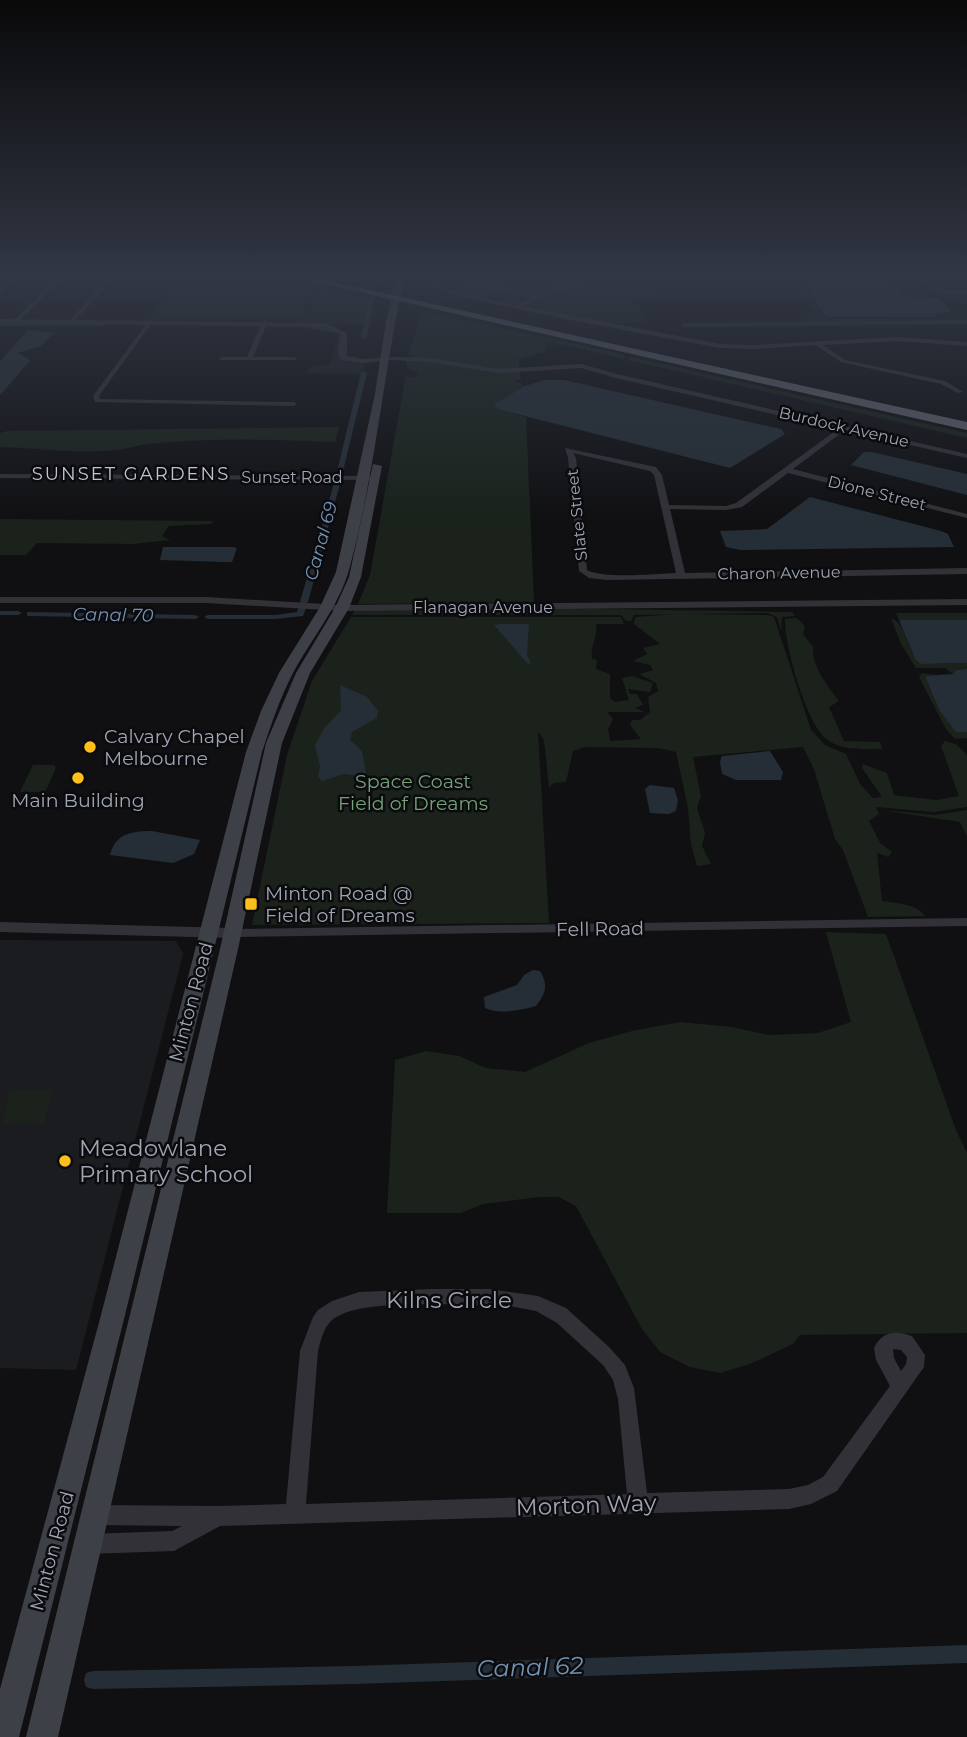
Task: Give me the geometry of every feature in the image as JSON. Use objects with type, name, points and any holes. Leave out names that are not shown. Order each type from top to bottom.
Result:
[{"type":"highway","points":[[667,359],[967,426]]},
{"type":"highway","points":[[699,359],[967,418]]},
{"type":"main road","name":"Minton Road","points":[[42,1737],[141,1316],[221,932],[254,752],[286,673],[355,577],[369,478],[393,361]]},
{"type":"main road","name":"Minton Road","points":[[3,1737],[113,1315],[274,743],[285,711],[335,608]]},
{"type":"main road","points":[[260,733],[274,743]]},
{"type":"main road","points":[[254,752],[274,743]]},
{"type":"street","points":[[122,359],[96,396],[97,401],[112,404],[295,404]]},
{"type":"street","points":[[361,359],[393,361]]},
{"type":"street","points":[[840,359],[854,365],[943,382],[960,392]]},
{"type":"street","name":"Burdock Avenue","points":[[393,361],[435,362],[489,372],[589,367],[616,376],[967,456]]},
{"type":"street","points":[[681,575],[666,507],[726,508],[738,505],[845,427]]},
{"type":"street","name":"Slate Street","points":[[592,576],[583,571],[572,458],[568,450],[653,469],[666,507]]},
{"type":"street","name":"Dione Street","points":[[787,470],[967,516]]},
{"type":"street","name":"Sunset Road","points":[[0,476],[369,478]]},
{"type":"street","name":"Charon Avenue","points":[[592,576],[967,571]]},
{"type":"street","name":"Flanagan Avenue","points":[[0,600],[230,601],[335,608],[967,602]]},
{"type":"street","name":"Fell Road","points":[[221,932],[967,922]]},
{"type":"street","points":[[0,927],[221,932]]},
{"type":"street","name":"Kilns Circle","points":[[295,1514],[309,1351],[314,1329],[323,1316],[339,1305],[359,1300],[508,1297],[539,1303],[555,1311],[617,1364],[621,1373],[627,1399],[638,1503]]},
{"type":"street","points":[[113,1315],[141,1316]]},
{"type":"street","name":"Morton Way","points":[[91,1529],[218,1516],[789,1499],[811,1494],[830,1484],[900,1385]]},
{"type":"street","name":"Morton Way","points":[[91,1529],[174,1541],[218,1516]]},
{"type":"shaded area","points":[[29,359],[0,395],[0,361]]},
{"type":"shaded area","points":[[332,359],[365,362],[363,374],[306,373],[311,366],[330,365]]},
{"type":"shaded area","points":[[545,380],[564,380],[781,429],[785,434],[730,468],[497,409],[494,404],[525,386]]},
{"type":"shaded area","points":[[864,452],[967,474],[967,495],[851,465]]},
{"type":"shaded area","points":[[810,497],[941,531],[948,534],[954,547],[740,550],[726,547],[720,531],[767,529]]},
{"type":"shaded area","points":[[163,547],[237,548],[232,562],[224,562],[160,560]]},
{"type":"shaded area","points":[[899,620],[967,620],[967,663],[920,664],[915,659]]},
{"type":"shaded area","points":[[529,624],[527,655],[531,663],[528,664],[494,625]]},
{"type":"shaded area","points":[[967,669],[967,732],[956,732],[940,711],[925,676],[953,674],[956,670]]},
{"type":"shaded area","points":[[340,685],[367,697],[378,711],[377,718],[352,732],[350,740],[362,751],[366,773],[359,776],[344,774],[322,781],[318,777],[320,766],[315,746],[323,730],[341,710]]},
{"type":"shaded area","points":[[770,751],[783,772],[781,780],[736,780],[722,774],[722,756]]},
{"type":"shaded area","points":[[650,785],[674,788],[678,800],[676,811],[669,814],[650,813],[645,789]]},
{"type":"shaded area","points":[[152,831],[200,840],[194,854],[173,863],[110,855],[120,838],[132,833]]},
{"type":"shaded area","name":"Meadowlane Primary School","points":[[0,940],[176,941],[183,954],[76,1370],[0,1368]]},
{"type":"shaded area","points":[[533,970],[540,971],[545,985],[544,993],[536,1006],[504,1011],[485,1008],[484,997],[517,985],[524,975]]},
{"type":"green space","points":[[407,359],[518,359],[521,380],[513,379],[525,386],[494,404],[497,409],[526,417],[534,602],[358,604],[370,575],[406,375],[414,378],[418,373],[406,365]]},
{"type":"green space","points":[[640,359],[967,433],[967,438],[627,360]]},
{"type":"green space","points":[[339,427],[335,442],[195,441],[87,451],[0,447],[0,433],[8,431]]},
{"type":"green space","points":[[0,519],[214,521],[211,524],[169,526],[162,536],[170,540],[133,544],[37,543],[26,555],[0,555]]},
{"type":"green space","points":[[531,604],[534,608],[792,612],[795,616],[782,617],[781,631],[777,617],[768,613],[634,615],[631,621],[626,621],[621,615],[352,615],[358,605]]},
{"type":"green space","points":[[896,613],[967,613],[967,620],[899,620]]},
{"type":"green space","name":"Space Coast Field of Dreams","points":[[676,614],[774,617],[811,730],[825,745],[846,754],[860,784],[873,798],[882,797],[862,768],[863,764],[887,773],[894,795],[936,800],[959,796],[941,746],[945,741],[957,745],[967,755],[967,807],[934,812],[876,807],[879,814],[869,821],[880,843],[892,852],[888,857],[877,853],[882,901],[912,907],[925,916],[868,917],[843,850],[835,839],[814,769],[803,747],[693,757],[701,796],[697,808],[705,833],[702,846],[711,864],[697,866],[676,752],[658,748],[585,747],[573,751],[566,782],[554,783],[549,788],[544,740],[538,731],[549,923],[252,925],[287,755],[312,681],[351,617],[621,617],[624,624],[596,624],[592,650],[592,659],[597,660],[596,669],[610,674],[610,698],[615,702],[629,700],[622,678],[632,676],[653,683],[650,692],[628,689],[630,694],[637,694],[643,705],[635,708],[645,712],[607,712],[613,719],[608,729],[610,741],[641,739],[630,725],[632,720],[640,720],[650,712],[648,697],[658,691],[656,683],[639,674],[653,670],[650,665],[633,661],[647,654],[643,648],[660,644],[634,624],[635,617]]},
{"type":"green space","points":[[797,618],[805,626],[803,634],[813,647],[817,668],[839,701],[829,707],[844,741],[880,742],[882,749],[842,746],[829,741],[821,733],[805,703],[788,647],[785,619]]},
{"type":"green space","points":[[891,618],[904,632],[912,653],[920,664],[967,663],[967,669],[956,670],[953,674],[945,668],[916,668],[901,644]]},
{"type":"green space","points":[[922,673],[936,675],[926,676],[956,731],[967,732],[967,738],[955,739],[946,729],[919,677]]},
{"type":"green space","points":[[33,765],[54,765],[56,768],[45,792],[20,792]]},
{"type":"green space","points":[[881,810],[935,815],[967,810],[967,836],[960,822]]},
{"type":"green space","points":[[826,932],[886,934],[956,1130],[967,1153],[967,1333],[800,1335],[793,1344],[750,1364],[720,1373],[690,1367],[660,1352],[642,1329],[576,1206],[559,1197],[483,1204],[461,1213],[387,1213],[395,1060],[426,1051],[459,1056],[486,1068],[525,1072],[589,1043],[680,1022],[732,1027],[769,1035],[818,1033],[851,1022]]},
{"type":"green space","points":[[54,1089],[43,1123],[2,1123],[9,1091]]},
{"type":"waterway","name":"Canal 69","points":[[339,475],[364,373]]},
{"type":"waterway","name":"Canal 69","points":[[304,602],[338,480]]},
{"type":"waterway","name":"Canal 70","points":[[208,617],[276,617],[300,614],[302,608]]},
{"type":"waterway","name":"Canal 70","points":[[0,613],[18,613]]},
{"type":"waterway","name":"Canal 70","points":[[30,614],[195,617]]},
{"type":"waterway","name":"Canal 62","points":[[93,1680],[354,1675],[967,1654]]},
{"type":"place","name":"Calvary Chapel Melbourne","points":[[90,747]]},
{"type":"place","name":"Main Building","points":[[78,778]]},
{"type":"place","name":"Minton Road @ Field of Dreams","points":[[251,904]]},
{"type":"place","name":"Meadowlane Primary School","points":[[65,1161]]},
{"type":"district","name":"SUNSET GARDENS","points":[[131,474]]}]
